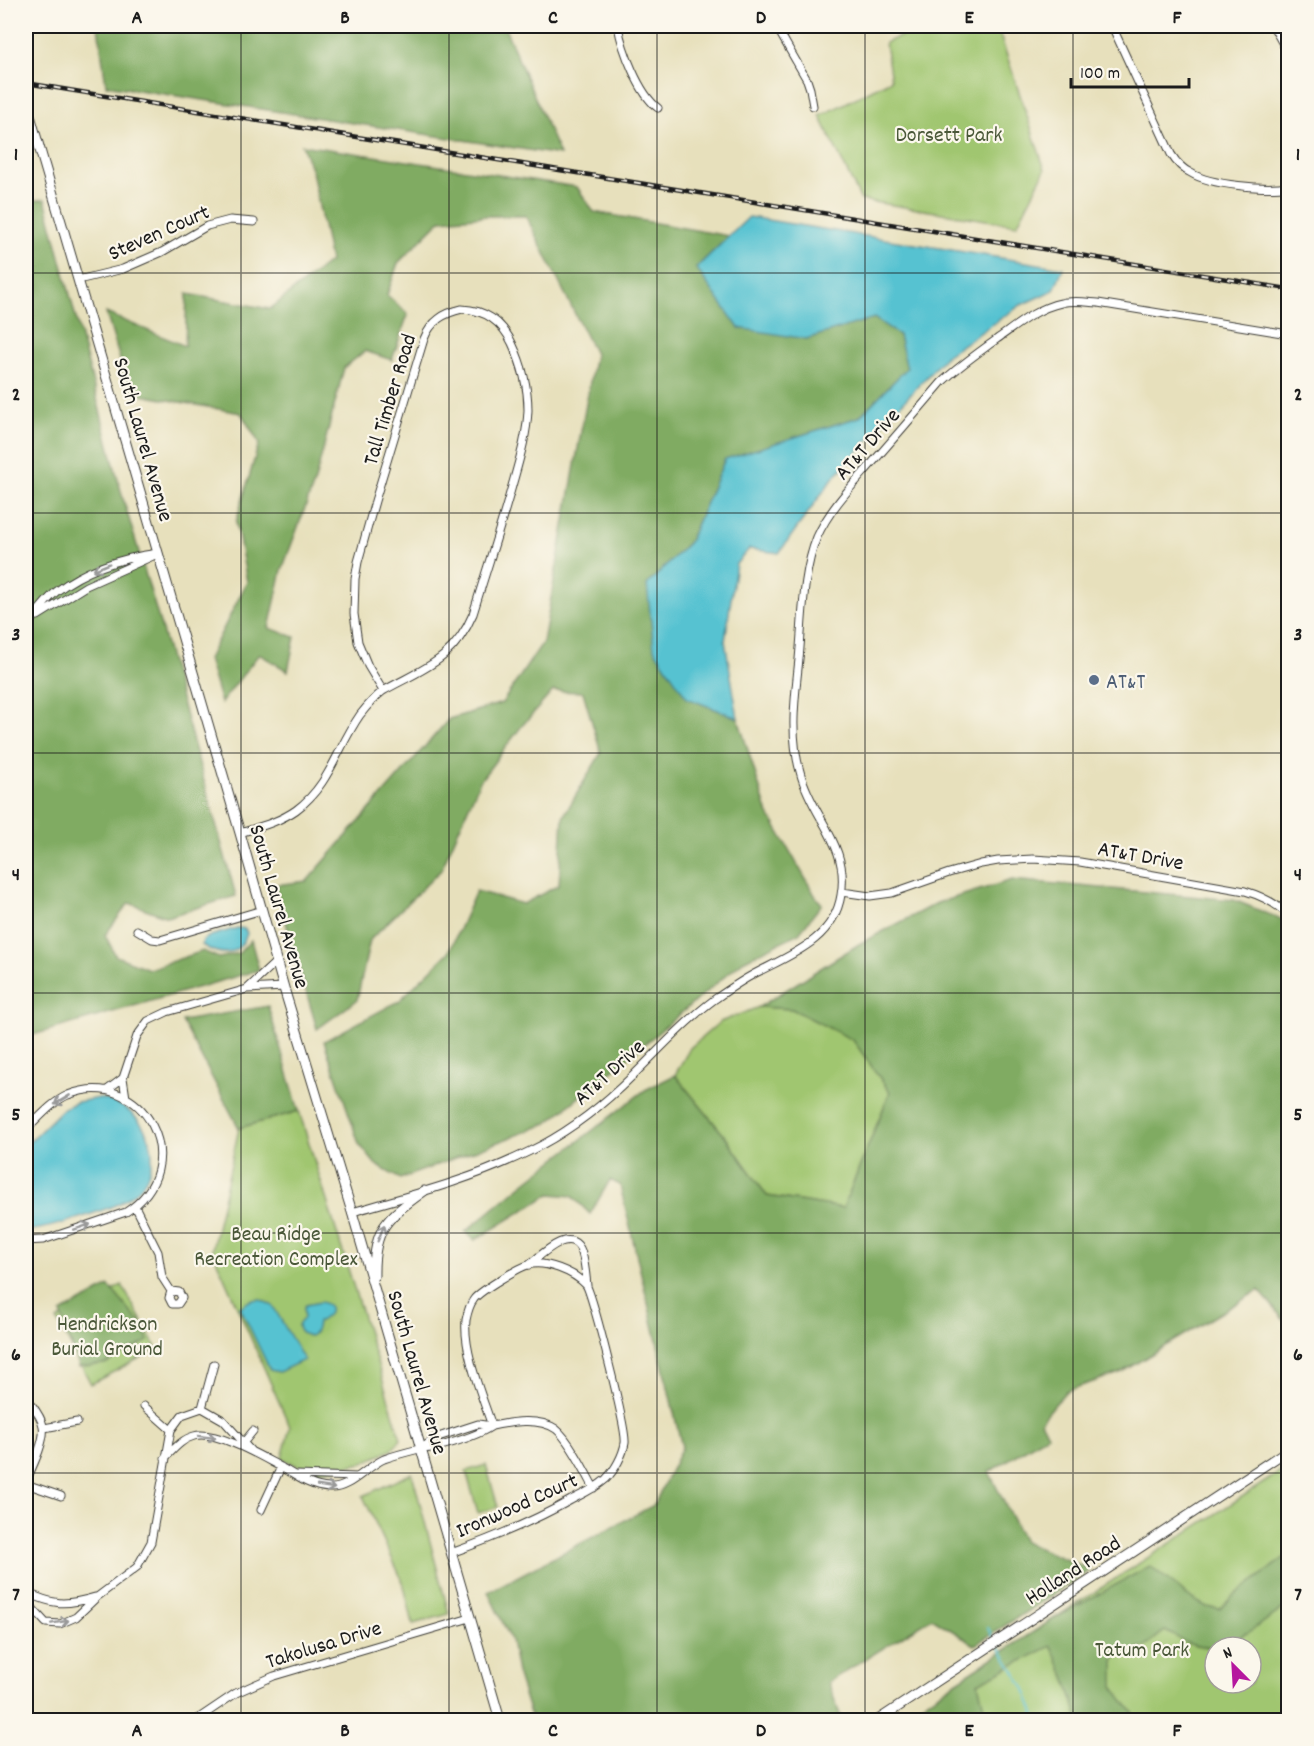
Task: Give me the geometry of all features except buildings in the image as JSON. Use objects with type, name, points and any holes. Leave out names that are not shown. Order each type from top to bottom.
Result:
[{"type":"main road","name":"South Laurel Avenue","points":[[26,102],[500,1720]]},
{"type":"main road","points":[[375,1290],[374,1261],[379,1235],[385,1222],[424,1191]]},
{"type":"main road","name":"Holland Road","points":[[878,1720],[1288,1450]]},
{"type":"street","points":[[618,26],[639,85],[649,101],[658,108]]},
{"type":"street","points":[[776,26],[807,80],[813,106]]},
{"type":"street","points":[[1112,26],[1171,154],[1184,168],[1205,179],[1254,187],[1288,186]]},
{"type":"street","points":[[1273,26],[1288,53]]},
{"type":"street","name":"Steven Court","points":[[78,280],[123,269],[162,252],[207,226],[230,220],[254,222]]},
{"type":"street","name":"AT&T Drive","points":[[352,1212],[486,1170],[522,1155],[559,1135],[620,1088],[685,1024],[707,1006],[750,976],[813,942],[833,919],[842,892],[843,871],[838,849],[807,793],[797,758],[793,726],[806,578],[817,538],[842,498],[942,382],[957,368],[1040,310],[1060,303],[1077,301],[1098,303],[1288,334]]},
{"type":"street","name":"Tall Timber Road","points":[[240,833],[265,826],[282,818],[310,798],[327,776],[359,716],[370,703],[382,691],[439,660],[457,643],[473,614],[524,443],[527,423],[527,394],[522,367],[516,353],[509,338],[497,322],[487,314],[478,311],[462,309],[447,313],[435,321],[426,334],[358,562],[354,596],[356,628],[362,654],[382,691]]},
{"type":"street","points":[[28,624],[86,586],[158,553]]},
{"type":"street","points":[[28,624],[56,592],[82,575],[113,562],[158,553]]},
{"type":"street","name":"AT&T Drive","points":[[842,892],[870,896],[892,893],[904,891],[949,873],[981,864],[1050,859],[1080,862],[1245,891],[1260,895],[1275,903],[1288,915]]},
{"type":"street","points":[[137,930],[152,939],[160,940],[262,910]]},
{"type":"street","points":[[247,989],[277,961]]},
{"type":"street","points":[[126,1098],[123,1078],[136,1036],[148,1021],[167,1012],[247,989],[284,987]]},
{"type":"street","points":[[107,1090],[123,1078]]},
{"type":"street","points":[[26,1130],[65,1096],[79,1091],[107,1090],[126,1098],[144,1113],[152,1125],[160,1147],[159,1169],[154,1182],[135,1206],[120,1214],[44,1240],[26,1241]]},
{"type":"street","points":[[135,1206],[158,1252],[162,1276],[171,1291]]},
{"type":"street","name":"Ironwood Court","points":[[451,1553],[508,1532],[544,1515],[594,1488],[606,1479],[617,1465],[625,1442],[619,1404],[588,1286],[582,1253],[573,1241],[555,1244],[529,1265],[487,1288],[474,1299],[466,1318],[466,1340],[492,1426]]},
{"type":"street","points":[[529,1265],[549,1265],[569,1272],[588,1286]]},
{"type":"street","points":[[202,1408],[214,1364]]},
{"type":"street","points":[[26,1397],[38,1414],[44,1428],[39,1453],[26,1483],[61,1496]]},
{"type":"street","points":[[144,1406],[171,1430]]},
{"type":"street","points":[[26,1598],[45,1623],[60,1624],[76,1617],[97,1597],[137,1566],[151,1542],[171,1430],[182,1415],[202,1408],[223,1420],[253,1453]]},
{"type":"street","points":[[421,1449],[435,1438],[478,1424],[492,1426],[517,1421],[539,1423],[556,1430],[572,1449],[594,1488]]},
{"type":"street","points":[[44,1428],[77,1422]]},
{"type":"street","points":[[165,1458],[183,1441],[204,1435],[224,1440],[253,1453],[304,1482],[338,1488],[381,1461],[421,1449],[435,1448],[483,1432],[492,1426]]},
{"type":"street","points":[[458,1430],[460,1439]]},
{"type":"street","points":[[244,1442],[253,1431]]},
{"type":"street","points":[[261,1510],[281,1467]]},
{"type":"street","points":[[294,1475],[356,1477]]},
{"type":"street","points":[[26,1592],[54,1604],[75,1604],[97,1597]]},
{"type":"street","name":"Takolusa Drive","points":[[196,1720],[236,1693],[274,1676],[470,1618]]},
{"type":"green space","points":[[98,26],[504,26],[560,155],[106,85]]},
{"type":"green space","name":"Dorsett Park","points":[[924,26],[997,26],[1045,170],[1017,225],[861,200],[820,116],[891,80],[885,43]]},
{"type":"green space","points":[[302,145],[577,187],[594,212],[729,236],[696,268],[806,339],[874,318],[899,335],[907,368],[859,417],[725,459],[689,542],[647,585],[687,698],[738,718],[767,811],[822,904],[799,933],[743,961],[546,1124],[400,1179],[376,1165],[359,1144],[324,1041],[399,1001],[449,952],[476,891],[523,904],[559,885],[563,817],[601,753],[583,692],[553,691],[521,727],[480,781],[441,870],[370,940],[357,1000],[317,1029],[275,885],[307,881],[449,719],[502,703],[543,642],[595,354],[526,216],[487,216],[441,220],[398,263],[387,295],[408,314],[392,360],[365,351],[344,368],[315,481],[282,570],[269,628],[295,637],[288,671],[259,654],[221,703],[208,659],[247,582],[236,522],[259,443],[241,413],[130,393],[106,313],[185,346],[187,294],[270,309],[330,261],[312,171]]},
{"type":"green space","points":[[45,199],[122,495],[236,896],[167,917],[129,903],[105,935],[116,956],[149,969],[203,951],[219,958],[239,953],[251,940],[259,970],[26,1037],[26,202]]},
{"type":"green space","points":[[1012,880],[1234,900],[1286,921],[1288,928],[1288,1325],[1259,1290],[1120,1373],[1066,1391],[1041,1421],[1048,1435],[989,1472],[1024,1542],[1091,1570],[975,1645],[932,1618],[828,1682],[842,1720],[532,1720],[517,1673],[511,1640],[488,1592],[654,1505],[682,1447],[620,1185],[610,1180],[590,1214],[572,1196],[550,1194],[475,1240],[465,1232],[645,1090],[675,1075],[727,1139],[767,1196],[843,1208],[890,1092],[853,1040],[792,1009],[759,1007],[859,944],[937,903]]},
{"type":"green space","points":[[268,1006],[299,1111],[239,1128],[182,1021]]},
{"type":"green space","points":[[759,1007],[792,1009],[853,1040],[890,1092],[843,1208],[767,1196],[727,1139],[675,1075],[690,1048],[720,1022]]},
{"type":"green space","name":"Beau Ridge Recreation Complex","points":[[299,1111],[401,1439],[392,1450],[362,1463],[311,1473],[282,1458],[290,1427],[212,1250],[239,1128]]},
{"type":"green space","name":"Hendrickson Burial Ground","points":[[122,1285],[157,1349],[91,1384],[57,1320]]},
{"type":"green space","name":"Hendrickson Burial Ground","points":[[109,1286],[144,1328],[148,1341],[105,1364],[79,1367],[61,1313]]},
{"type":"green space","points":[[486,1465],[498,1507],[478,1513],[466,1471]]},
{"type":"green space","name":"Tatum Park","points":[[1288,1467],[1288,1720],[897,1720]]},
{"type":"green space","points":[[412,1473],[449,1614],[413,1624],[403,1582],[363,1496]]},
{"type":"green space","points":[[1288,1555],[1288,1605],[1248,1632],[1242,1635],[1203,1635],[1203,1647],[1199,1647],[1165,1631],[1144,1647],[1114,1657],[1114,1688],[1137,1720],[1079,1720],[1065,1676],[1051,1646],[978,1683],[985,1711],[1007,1717],[1008,1720],[897,1720],[1057,1617],[1150,1566],[1187,1596],[1207,1607],[1220,1609]]},
{"type":"water","points":[[749,217],[1063,268],[1054,290],[1021,305],[946,356],[833,478],[779,553],[749,549],[736,564],[725,641],[738,718],[687,698],[654,649],[647,585],[689,542],[725,459],[859,417],[907,368],[899,335],[874,318],[806,339],[739,328],[696,268]]},
{"type":"water","points":[[237,928],[244,929],[247,934],[242,944],[235,950],[221,953],[202,945],[203,940],[210,936]]},
{"type":"water","points":[[99,1098],[128,1110],[147,1134],[151,1148],[151,1162],[147,1177],[137,1191],[118,1204],[58,1224],[26,1230],[26,1145],[64,1108],[77,1102]]},
{"type":"water","points":[[260,1299],[273,1306],[304,1360],[279,1372],[270,1370],[240,1307],[251,1300]]},
{"type":"water","points":[[320,1302],[329,1306],[330,1311],[318,1322],[314,1334],[310,1336],[303,1334],[298,1325],[304,1318],[304,1307]]},
{"type":"waterway","points":[[988,1628],[994,1639]]},
{"type":"waterway","points":[[997,1644],[1024,1687],[1037,1720]]},
{"type":"railway","points":[[26,83],[1288,289]]},
{"type":"place","name":"AT&T","points":[[1094,680]]}]
